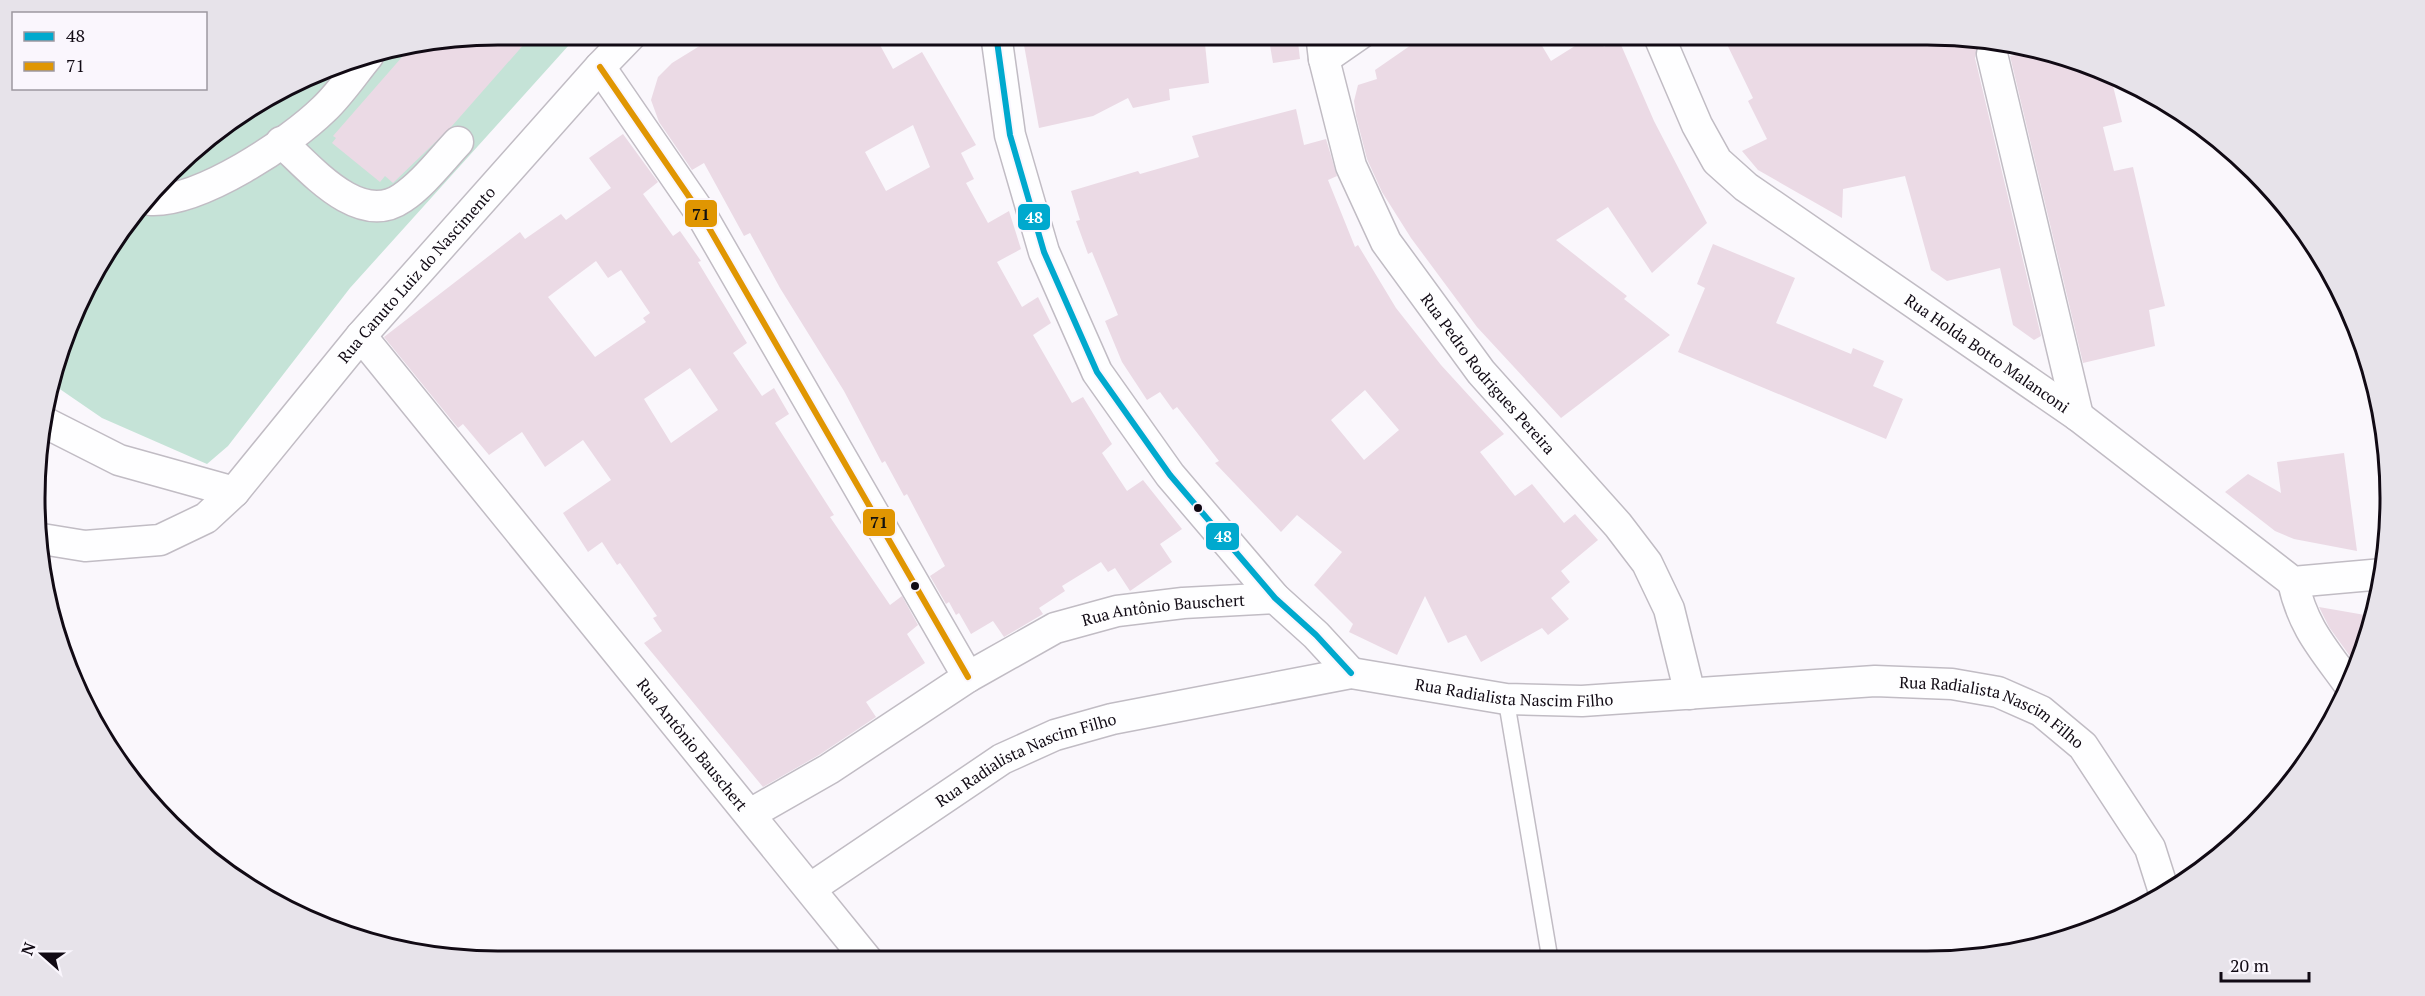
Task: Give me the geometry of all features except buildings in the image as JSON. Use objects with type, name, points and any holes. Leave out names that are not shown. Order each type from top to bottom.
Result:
[{"type":"street","name":"Rua Canuto Luiz do Nascimento","points":[[47,540],[85,546],[160,540],[206,518],[234,492],[361,336],[621,45]]},
{"type":"street","points":[[998,45],[1010,135],[1044,252],[1097,372],[1170,475],[1275,598],[1316,635],[1351,673]]},
{"type":"street","name":"Rua Holda Botto Malanconi","points":[[1663,45],[1697,125],[1717,161],[1746,188],[2078,416],[2293,582]]},
{"type":"street","name":"Rua Pedro Rodrigues Pereira","points":[[1323,47],[1351,166],[1386,242],[1481,372],[1617,525],[1647,563],[1669,609],[1690,694]]},
{"type":"street","points":[[1992,54],[2078,416]]},
{"type":"street","points":[[157,199],[194,191],[257,161],[324,109],[359,67]]},
{"type":"street","points":[[600,67],[701,214],[968,677]]},
{"type":"street","points":[[281,142],[335,190],[354,202],[372,205],[391,204],[404,197],[458,142]]},
{"type":"street","name":"Rua Antônio Bauschert","points":[[361,336],[750,814],[829,769],[968,677],[1055,628],[1117,610],[1184,603],[1275,598]]},
{"type":"street","points":[[51,427],[119,460],[234,492]]},
{"type":"street","points":[[2343,677],[2308,628],[2299,609],[2293,582],[2373,575]]},
{"type":"street","name":"Rua Radialista Nascim Filho","points":[[811,888],[1002,759],[1055,735],[1112,718],[1351,673],[1506,699],[1582,701],[1875,681],[1952,684],[1998,692],[2041,711],[2083,746],[2150,848],[2162,885]]},
{"type":"street","points":[[750,814],[861,951]]},
{"type":"lane","points":[[1506,699],[1549,951]]},
{"type":"green space","points":[[569,45],[350,288],[228,446],[207,464],[102,418],[59,388],[79,325],[121,246],[157,199],[199,157],[246,121],[271,106],[325,79],[381,60],[468,46]]},
{"type":"transit line","name":"48","points":[[998,45],[1010,135],[1044,252],[1097,372],[1170,475],[1275,598],[1316,635],[1351,673]]},
{"type":"transit line","name":"71","points":[[600,67],[701,214],[968,677]]}]
